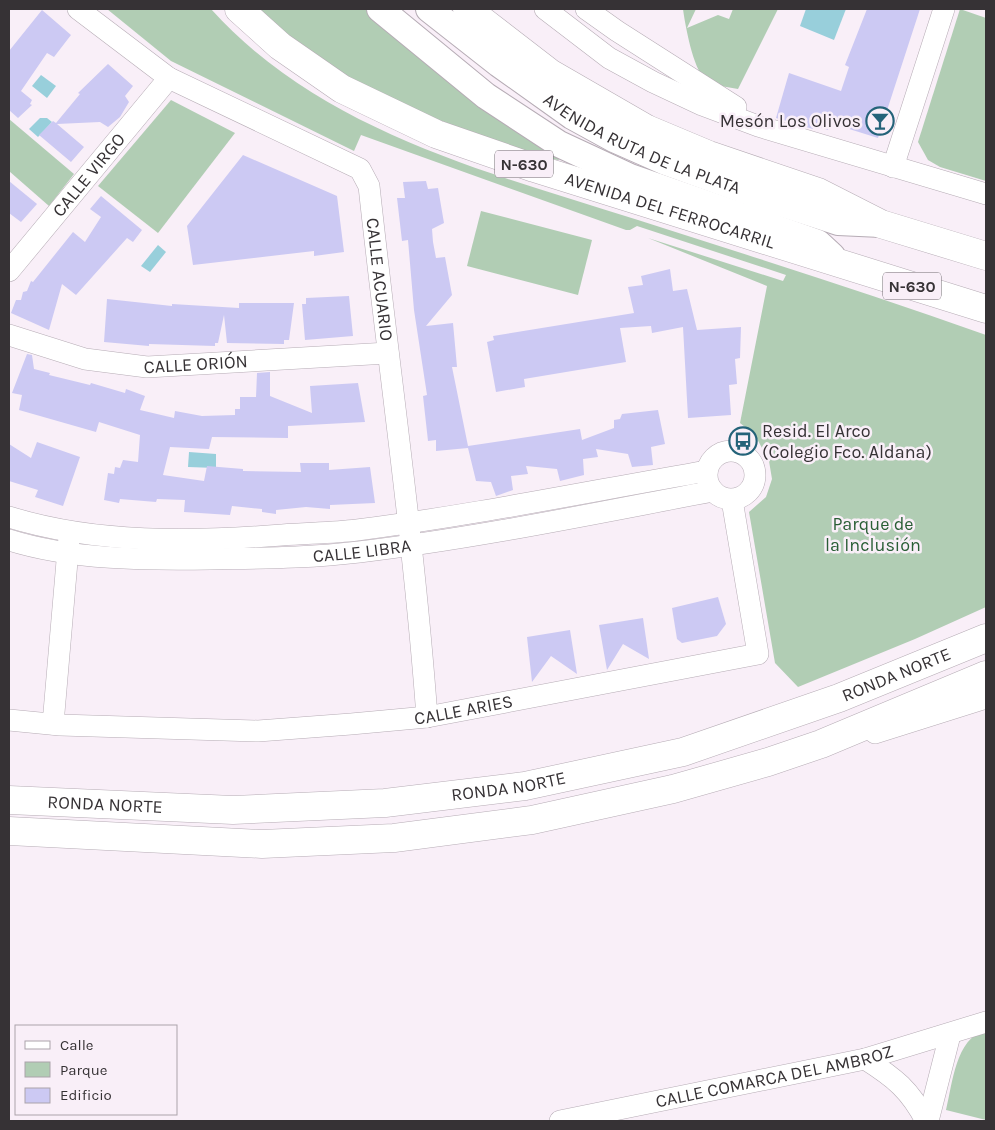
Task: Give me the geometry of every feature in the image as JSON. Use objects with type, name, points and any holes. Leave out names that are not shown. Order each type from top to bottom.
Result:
[{"type":"highway","name":"AVENIDA DEL FERROCARRIL","points":[[239,9],[286,50],[342,89],[436,134],[618,194],[838,261],[894,281],[986,309]]},
{"type":"highway","points":[[467,9],[550,73],[647,129],[709,155],[818,192],[881,224],[986,256]]},
{"type":"highway","points":[[894,281],[986,320]]},
{"type":"highway","points":[[939,658],[986,628]]},
{"type":"highway","name":"RONDA NORTE","points":[[9,800],[233,810],[385,803],[525,786],[682,752],[839,698],[986,638]]},
{"type":"highway","name":"RONDA NORTE","points":[[9,831],[262,844],[394,838],[532,820],[664,791],[821,744],[986,675]]},
{"type":"main road","name":"AVENIDA RUTA DE LA PLATA","points":[[380,9],[486,96],[559,144],[630,177],[818,243],[838,261]]},
{"type":"main road","name":"AVENIDA RUTA DE LA PLATA","points":[[429,9],[498,64],[572,116],[614,139],[666,162],[794,208],[838,222],[881,224]]},
{"type":"street","name":"CALLE ACUARIO","points":[[78,9],[169,78],[360,168],[370,186],[410,544],[418,593],[427,716]]},
{"type":"street","points":[[545,9],[604,54],[653,82],[702,105],[758,126],[986,194]]},
{"type":"street","points":[[586,9],[666,63],[752,116],[758,126]]},
{"type":"street","points":[[893,167],[944,9]]},
{"type":"street","points":[[604,54],[605,46],[617,31]]},
{"type":"street","points":[[653,82],[664,74],[666,63]]},
{"type":"street","name":"CALLE VIRGO","points":[[9,271],[169,78]]},
{"type":"street","name":"CALLE ORIÓN","points":[[9,335],[85,359],[147,367],[388,353]]},
{"type":"street","points":[[726,452],[740,453],[748,457],[755,472],[755,480],[747,494],[722,495],[708,482],[707,471],[714,459],[726,452]]},
{"type":"street","name":"CALLE LIBRA","points":[[9,517],[70,530],[129,538],[235,539],[356,530],[707,471]]},
{"type":"street","name":"CALLE LIBRA","points":[[9,540],[68,552],[126,558],[180,560],[286,558],[358,552],[722,495]]},
{"type":"street","name":"CALLE ARIES","points":[[9,720],[53,724],[258,731],[427,716],[758,654],[722,495]]},
{"type":"street","points":[[53,724],[70,530]]},
{"type":"street","points":[[821,744],[883,731],[986,698]]},
{"type":"street","name":"CALLE COMARCA DEL AMBROZ","points":[[560,1121],[865,1059],[950,1035],[986,1022]]},
{"type":"street","points":[[927,1121],[950,1035]]},
{"type":"street","points":[[865,1059],[895,1078],[914,1098],[927,1121]]},
{"type":"green space","name":"Parque de la Inclusión","points":[[107,9],[211,9],[255,51],[303,87],[355,117],[409,142],[523,184],[812,276],[986,335],[986,607],[915,639],[798,687],[775,663],[749,512],[766,497],[772,479],[769,461],[755,435],[740,423],[767,286],[648,238],[783,281],[786,275],[637,226],[626,230],[361,135],[354,151],[171,61]]},
{"type":"green space","points":[[258,9],[365,9],[416,51],[560,159],[548,158],[493,140],[439,120],[386,97],[335,70],[295,41]]},
{"type":"green space","points":[[683,9],[696,9],[687,28],[718,15],[729,19],[733,9],[778,9],[738,89],[712,83],[701,74],[690,46]]},
{"type":"green space","points":[[960,9],[986,18],[986,181],[940,167],[928,160],[918,142]]},
{"type":"green space","points":[[171,100],[235,133],[158,233],[98,186]]},
{"type":"green space","points":[[9,119],[74,174],[49,206],[9,171]]},
{"type":"green space","points":[[481,211],[592,240],[578,295],[467,266]]},
{"type":"green space","points":[[986,1029],[986,1120],[946,1110],[957,1063],[962,1052],[976,1034]]},
{"type":"water","points":[[806,9],[846,9],[834,40],[800,26]]},
{"type":"water","points":[[41,75],[56,86],[47,98],[32,86]]},
{"type":"water","points":[[40,118],[47,118],[52,122],[38,137],[29,129]]},
{"type":"water","points":[[158,245],[166,252],[150,272],[141,266]]},
{"type":"water","points":[[189,452],[216,454],[216,468],[188,467]]},
{"type":"building","points":[[867,9],[920,9],[878,138],[830,123],[828,130],[814,126],[813,129],[776,118],[789,73],[841,91],[849,67],[845,65]]},
{"type":"building","points":[[42,10],[71,35],[54,57],[47,53],[21,91],[32,100],[30,104],[32,105],[18,118],[9,110],[9,51]]},
{"type":"building","points":[[108,64],[133,86],[125,96],[129,102],[120,117],[108,127],[100,122],[57,124],[84,147],[71,162],[39,135],[53,121],[56,123],[80,94],[78,93]]},
{"type":"building","points":[[243,155],[337,196],[344,252],[314,256],[314,251],[193,265],[187,226]]},
{"type":"building","points":[[9,181],[37,204],[21,222],[9,213]]},
{"type":"building","points":[[426,181],[428,189],[438,188],[444,223],[432,229],[433,242],[436,258],[445,257],[452,295],[426,326],[453,323],[457,367],[452,367],[468,446],[580,429],[582,440],[614,428],[614,420],[620,419],[622,414],[658,410],[665,444],[651,447],[653,465],[632,467],[628,454],[596,449],[598,457],[583,459],[584,475],[560,481],[557,469],[526,466],[528,474],[511,476],[513,490],[496,496],[491,482],[476,481],[468,448],[436,451],[436,440],[428,441],[423,396],[427,395],[414,310],[408,240],[402,241],[397,198],[405,198],[403,182]]},
{"type":"building","points":[[101,196],[142,230],[133,242],[127,238],[76,295],[62,284],[49,330],[11,313],[16,300],[21,300],[23,292],[27,291],[31,281],[33,282],[73,232],[85,242],[101,217],[90,209]]},
{"type":"building","points":[[670,269],[673,291],[687,289],[697,330],[741,327],[740,358],[735,359],[737,384],[729,385],[731,415],[688,418],[683,327],[652,333],[651,326],[620,328],[626,362],[524,379],[525,387],[496,392],[487,342],[494,340],[493,336],[634,313],[628,287],[643,285],[641,276]]},
{"type":"building","points":[[349,296],[353,336],[305,340],[302,304],[306,304],[306,298]]},
{"type":"building","points":[[107,299],[172,306],[172,304],[239,308],[239,303],[294,303],[289,340],[284,340],[284,344],[227,343],[224,315],[218,343],[215,343],[215,346],[149,344],[149,346],[104,342]]},
{"type":"building","points":[[27,354],[32,355],[34,369],[50,373],[49,375],[90,385],[91,383],[125,393],[126,389],[145,396],[140,410],[174,418],[175,411],[202,416],[235,415],[235,409],[240,409],[240,397],[256,397],[257,373],[270,372],[270,396],[312,413],[310,386],[358,383],[365,422],[288,426],[288,438],[212,437],[209,449],[170,447],[163,475],[204,481],[207,466],[243,469],[243,471],[301,472],[300,463],[329,463],[329,470],[370,467],[375,503],[330,505],[330,509],[306,507],[276,510],[276,514],[262,512],[262,509],[232,506],[230,515],[184,512],[185,500],[157,499],[156,502],[120,499],[119,503],[104,500],[108,473],[114,474],[115,467],[120,468],[123,460],[138,462],[140,435],[99,422],[96,432],[19,410],[22,395],[12,393]]},
{"type":"building","points":[[37,442],[80,457],[63,506],[35,497],[38,490],[9,481],[9,444],[31,458]]},
{"type":"building","points":[[718,597],[726,624],[717,636],[682,643],[677,639],[672,608]]},
{"type":"building","points":[[643,618],[649,659],[623,644],[607,670],[599,625]]},
{"type":"building","points":[[570,630],[577,674],[551,656],[532,682],[527,637]]},
{"type":"place","name":"Mesón Los Olivos","points":[[880,121]]},
{"type":"place","name":"Resid. El Arco (Colegio Fco. Aldana)","points":[[743,441]]}]
